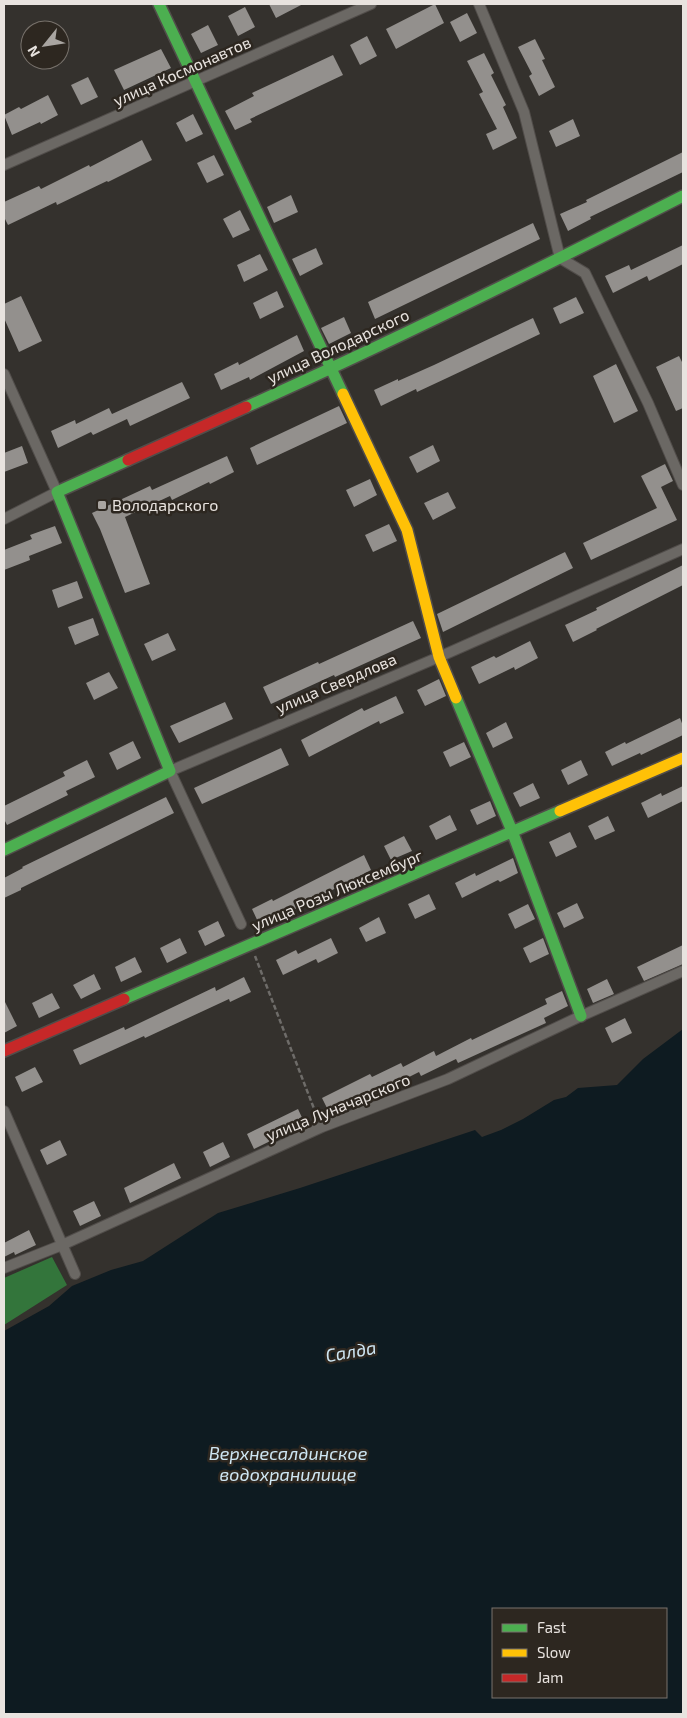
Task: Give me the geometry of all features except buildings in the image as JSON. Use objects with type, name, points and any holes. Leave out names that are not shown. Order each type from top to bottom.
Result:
[{"type":"street","points":[[159,4],[407,530],[439,657],[512,831],[581,1016]]},
{"type":"street","name":"улица Космонавтов","points":[[4,165],[371,4]]},
{"type":"street","points":[[479,4],[524,112],[560,258],[585,273],[648,404],[683,485]]},
{"type":"street","name":"улица Володарского","points":[[4,519],[57,492],[331,369],[683,196]]},
{"type":"street","points":[[4,374],[57,492],[170,771],[240,924]]},
{"type":"street","name":"улица Свердлова","points":[[4,850],[170,771],[439,657],[683,549]]},
{"type":"street","name":"улица Розы Люксембург","points":[[4,1051],[683,758]]},
{"type":"street","name":"улица Луначарского","points":[[4,1268],[62,1244],[322,1127],[448,1079],[581,1016],[683,971]]},
{"type":"street","points":[[4,1111],[75,1274]]},
{"type":"path","points":[[250,946],[322,1127]]},
{"type":"green space","points":[[52,1257],[67,1285],[4,1325],[4,1278]]},
{"type":"water","name":"Верхнесалдинское водохранилище","points":[[683,1029],[683,1714],[4,1714],[4,1331],[49,1306],[72,1286],[111,1270],[143,1261],[218,1213],[475,1130],[482,1137],[523,1119],[554,1100],[566,1097],[578,1088],[617,1085],[643,1059]]},
{"type":"traffic: fast","points":[[159,4],[343,394]]},
{"type":"traffic: fast","points":[[246,407],[466,304],[683,196]]},
{"type":"traffic: fast","points":[[4,850],[170,771],[57,492],[128,460]]},
{"type":"traffic: fast","points":[[456,698],[512,831],[581,1016]]},
{"type":"traffic: fast","points":[[124,999],[560,811]]},
{"type":"traffic: slow","points":[[343,394],[407,530],[439,657],[456,698]]},
{"type":"traffic: slow","points":[[560,811],[683,758]]},
{"type":"traffic: jam","points":[[128,460],[246,407]]},
{"type":"traffic: jam","points":[[4,1051],[124,999]]},
{"type":"place","name":"Володарского","points":[[102,505]]},
{"type":"water label","name":"Салда","points":[[351,1352]]}]
